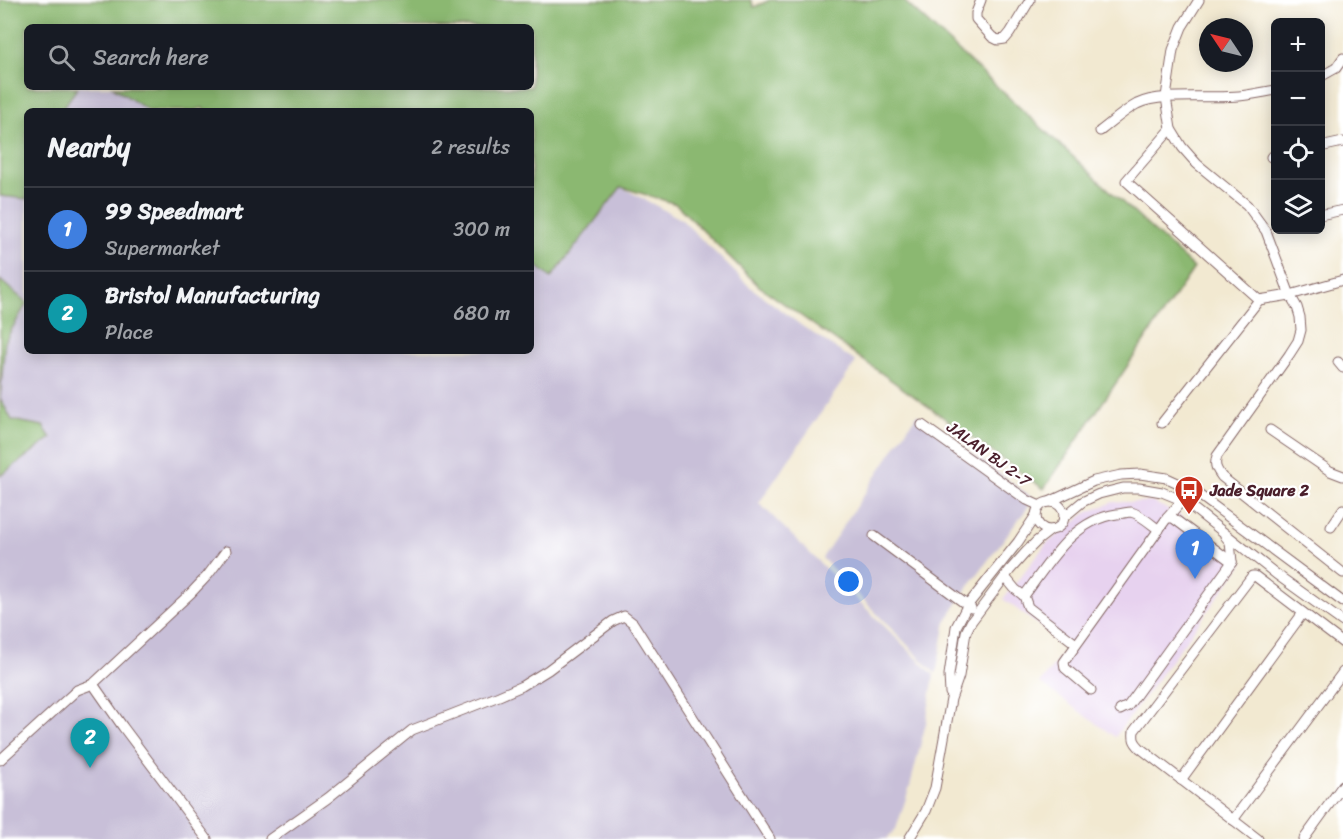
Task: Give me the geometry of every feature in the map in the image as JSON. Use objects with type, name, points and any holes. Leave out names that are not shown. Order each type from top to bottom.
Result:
[{"type":"street","points":[[981,0],[976,19],[992,37],[998,40],[1005,39],[1010,33],[1030,0]]},
{"type":"street","points":[[1199,0],[1182,27],[1173,50],[1166,97],[1171,129],[1182,147],[1197,164],[1247,205],[1266,231],[1290,295],[1297,307],[1301,330],[1298,341],[1217,456],[1215,463],[1222,477],[1343,573]]},
{"type":"street","points":[[1325,74],[1336,68],[1343,58]]},
{"type":"street","points":[[1100,131],[1138,103],[1166,97],[1239,96],[1271,91]]},
{"type":"street","points":[[1171,129],[1126,181],[1259,300]]},
{"type":"street","points":[[1325,146],[1343,142]]},
{"type":"street","points":[[1325,214],[1343,210]]},
{"type":"street","points":[[1161,423],[1259,300],[1290,295],[1343,280]]},
{"type":"street","name":"JALAN BJ 2-7","points":[[922,425],[1027,500],[1042,508]]},
{"type":"street","points":[[1270,430],[1330,471],[1343,476]]},
{"type":"street","points":[[951,699],[949,675],[956,627],[967,606],[1042,508],[1095,481],[1121,475],[1140,474],[1167,478],[1191,489],[1343,602]]},
{"type":"street","points":[[874,536],[973,609],[1032,546],[1051,530],[1060,526],[1064,517],[1082,502],[1099,494],[1123,488],[1139,488],[1162,492],[1184,501],[1276,574]]},
{"type":"street","points":[[1162,492],[1168,508],[1167,518]]},
{"type":"street","points":[[1091,690],[1065,668],[1064,662],[1167,518],[1184,501]]},
{"type":"street","points":[[1042,508],[1058,505],[1064,517]]},
{"type":"street","points":[[1042,508],[1038,524],[1042,528],[1051,530]]},
{"type":"street","points":[[1331,526],[1343,509]]},
{"type":"street","points":[[1024,596],[1066,540],[1095,520],[1131,512],[1159,530]]},
{"type":"street","points":[[1167,518],[1173,518],[1232,562]]},
{"type":"street","points":[[1215,525],[1230,542],[1232,562]]},
{"type":"street","points":[[0,760],[78,690],[93,684],[190,593],[226,550]]},
{"type":"street","points":[[1120,710],[1128,706],[1232,562],[1244,557],[1253,559],[1276,574],[1343,622]]},
{"type":"street","points":[[909,839],[926,811],[935,788],[966,632],[1007,574]]},
{"type":"street","points":[[1007,574],[1015,590]]},
{"type":"street","points":[[1258,839],[1135,744],[1134,731],[1252,576],[1343,643]]},
{"type":"street","points":[[997,588],[1015,590],[1024,596],[1028,607],[1076,644]]},
{"type":"street","points":[[1181,780],[1303,613]]},
{"type":"street","points":[[270,839],[328,798],[412,730],[522,686],[556,664],[613,621],[624,616],[633,622],[770,839]]},
{"type":"street","points":[[1233,820],[1343,672]]},
{"type":"street","points":[[93,684],[207,839]]},
{"type":"street","points":[[1304,839],[1343,785]]},
{"type":"shaded area","points":[[76,90],[118,90],[144,108],[63,108]]},
{"type":"shaded area","points":[[621,187],[681,219],[749,286],[802,326],[856,362],[759,503],[934,675],[926,723],[896,829],[886,839],[0,839],[0,476],[51,438],[43,426],[12,420],[0,398],[5,341],[24,309],[24,354],[534,354],[534,263],[552,277]]},
{"type":"shaded area","points":[[0,196],[24,199],[24,301],[0,280]]},
{"type":"shaded area","points":[[917,414],[1034,499],[965,591],[946,621],[936,674],[822,558]]},
{"type":"shaded area","points":[[1113,502],[1152,502],[1178,514],[1243,563],[1115,737],[1040,683],[1068,647],[1003,599],[1046,544],[1086,513]]},
{"type":"green space","points":[[0,0],[751,0],[754,7],[770,0],[903,0],[1194,268],[1044,489],[759,286],[676,204],[621,187],[551,278],[534,264],[534,108],[144,108],[118,90],[534,90],[534,24],[24,24],[24,90],[76,90],[63,108],[24,108],[24,199],[0,196]]},
{"type":"green space","points":[[0,280],[24,300],[24,308],[5,341],[0,398]]},
{"type":"green space","points":[[0,398],[12,420],[43,426],[51,438],[0,476]]},
{"type":"place","name":"Jade Square 2","points":[[1189,516]]},
{"type":"place","name":"99 Speedmart","points":[[1195,579]]},
{"type":"place","name":"Bristol Manufacturing","points":[[90,768]]}]
